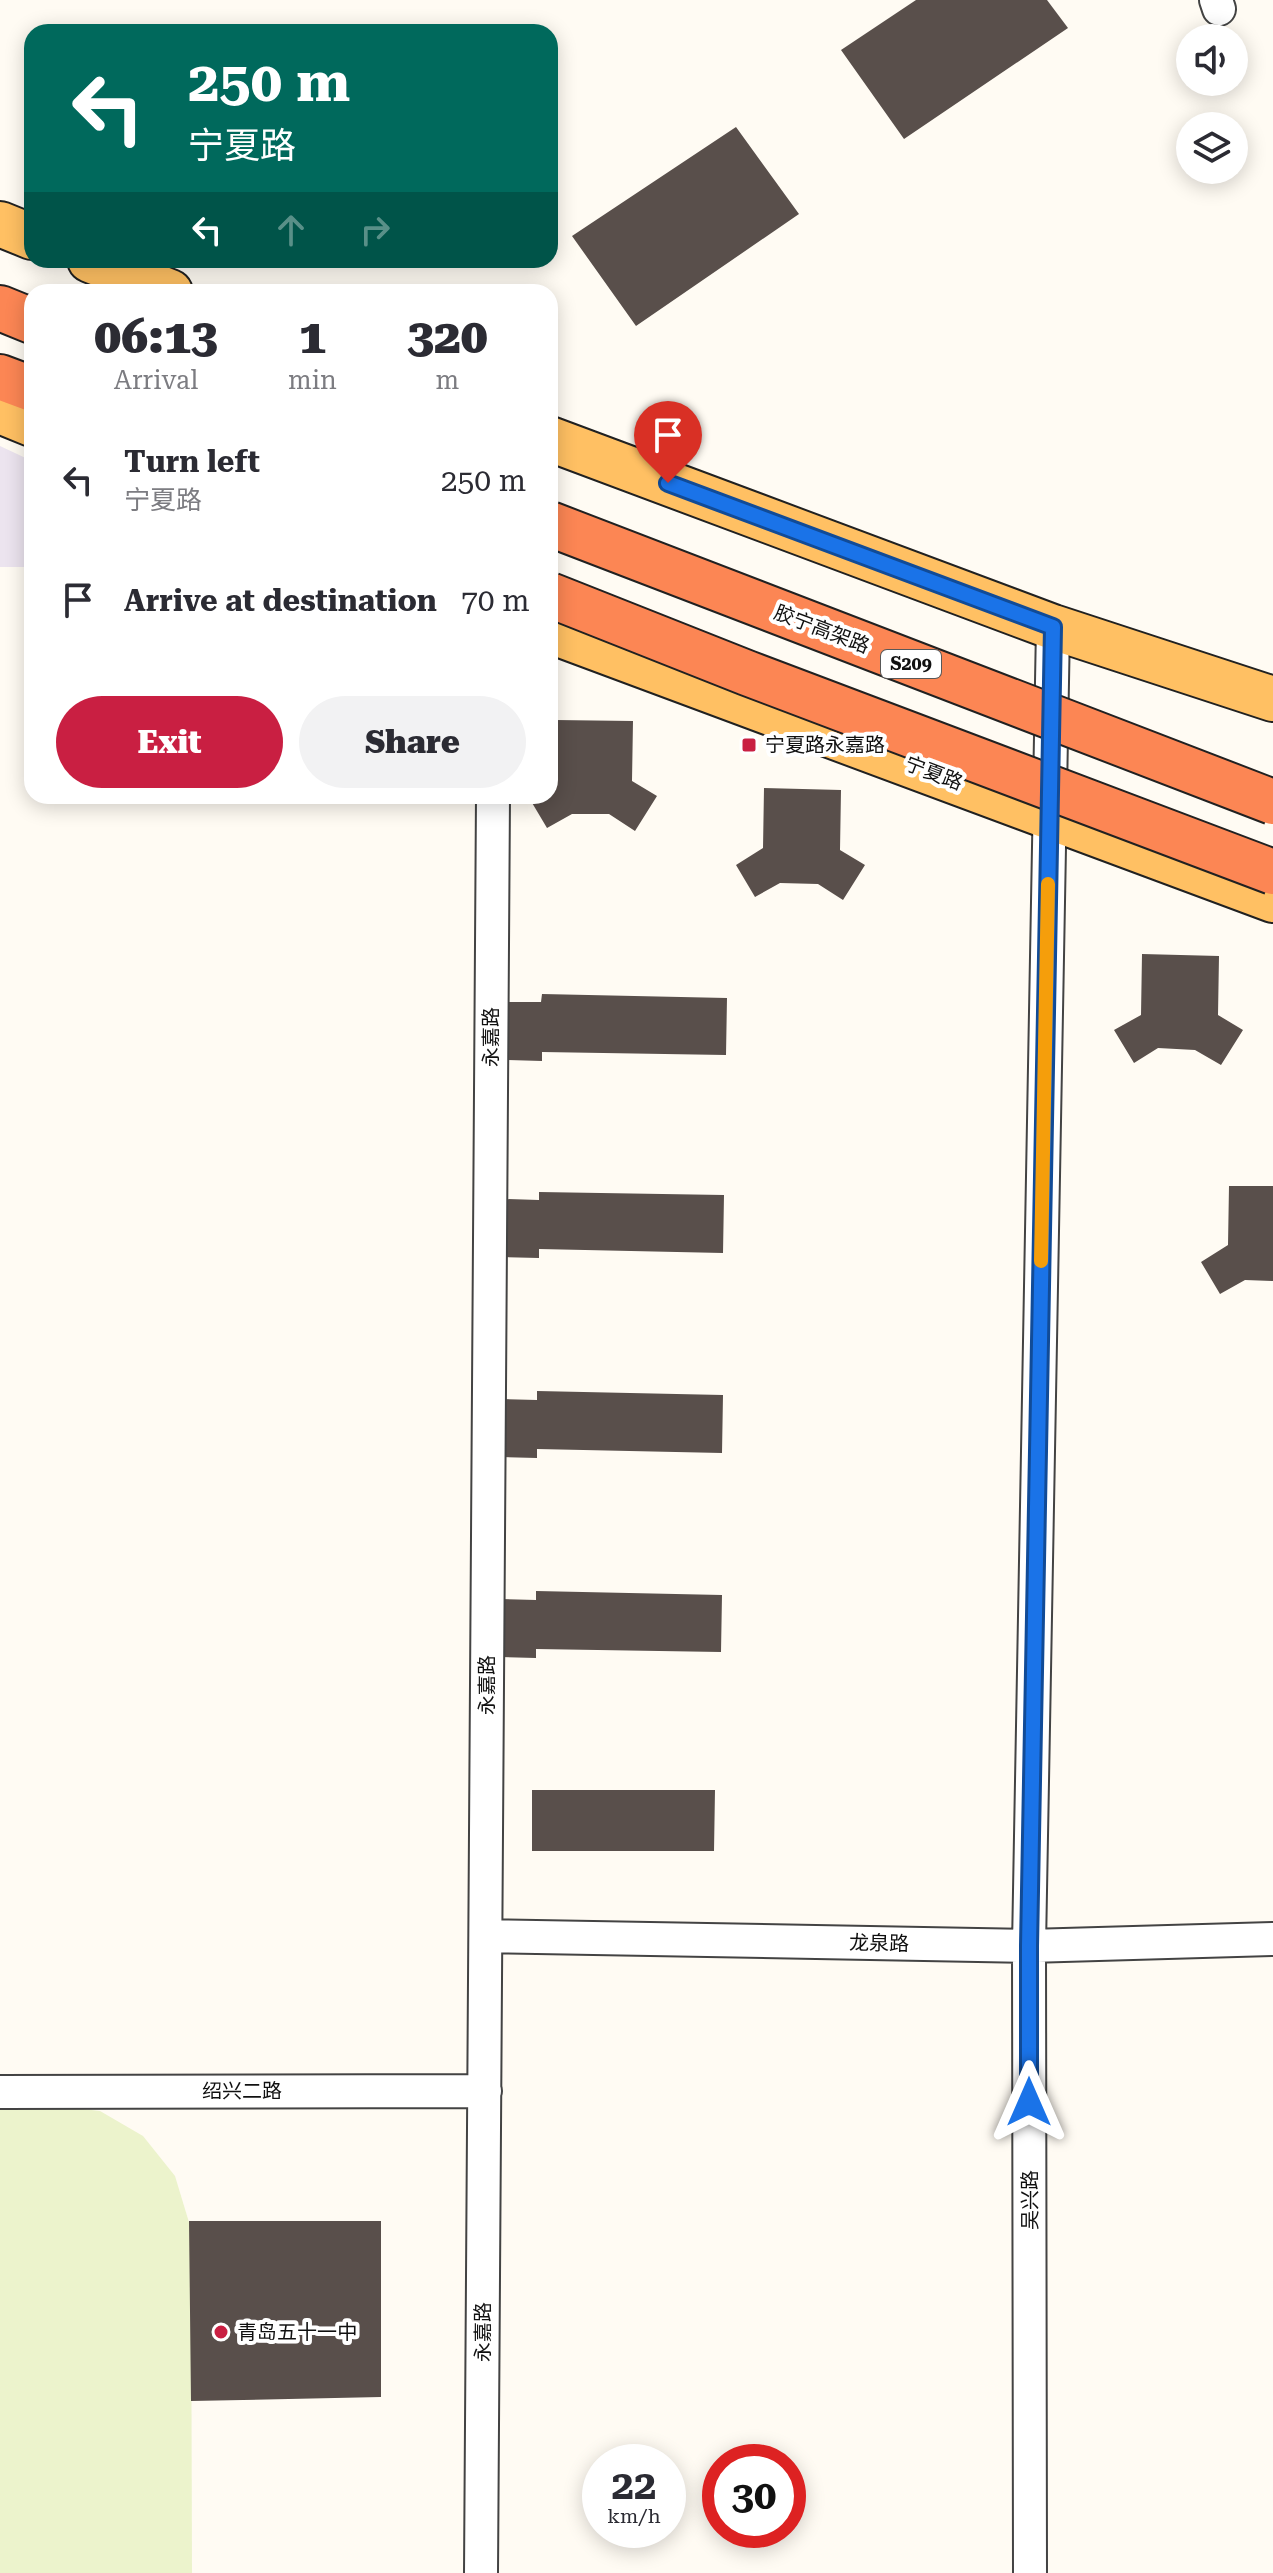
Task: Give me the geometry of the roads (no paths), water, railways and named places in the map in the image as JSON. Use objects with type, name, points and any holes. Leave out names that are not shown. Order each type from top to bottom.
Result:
[{"type":"highway","points":[[0,308],[24,318]]},
{"type":"highway","points":[[0,377],[24,386]]},
{"type":"highway","name":"胶宁高架路","points":[[558,527],[1273,802]]},
{"type":"highway","points":[[558,598],[762,679],[1273,872]]},
{"type":"main road","points":[[0,224],[24,234]]},
{"type":"main road","points":[[110,268],[150,284]]},
{"type":"main road","points":[[0,411],[24,421]]},
{"type":"main road","points":[[558,442],[1053,627],[1273,699]]},
{"type":"main road","name":"宁夏路","points":[[558,634],[1273,900]]},
{"type":"street","name":"吴兴路","points":[[1030,2573],[1029,1946],[1053,627]]},
{"type":"street","name":"永嘉路","points":[[481,2573],[493,804]]},
{"type":"street","name":"龙泉路","points":[[486,1936],[1029,1946],[1273,1939]]},
{"type":"street","name":"绍兴二路","points":[[0,2092],[485,2091]]},
{"type":"place","name":"宁夏路永嘉路","points":[[749,745]]},
{"type":"place","name":"青岛五十一中","points":[[221,2332]]}]
